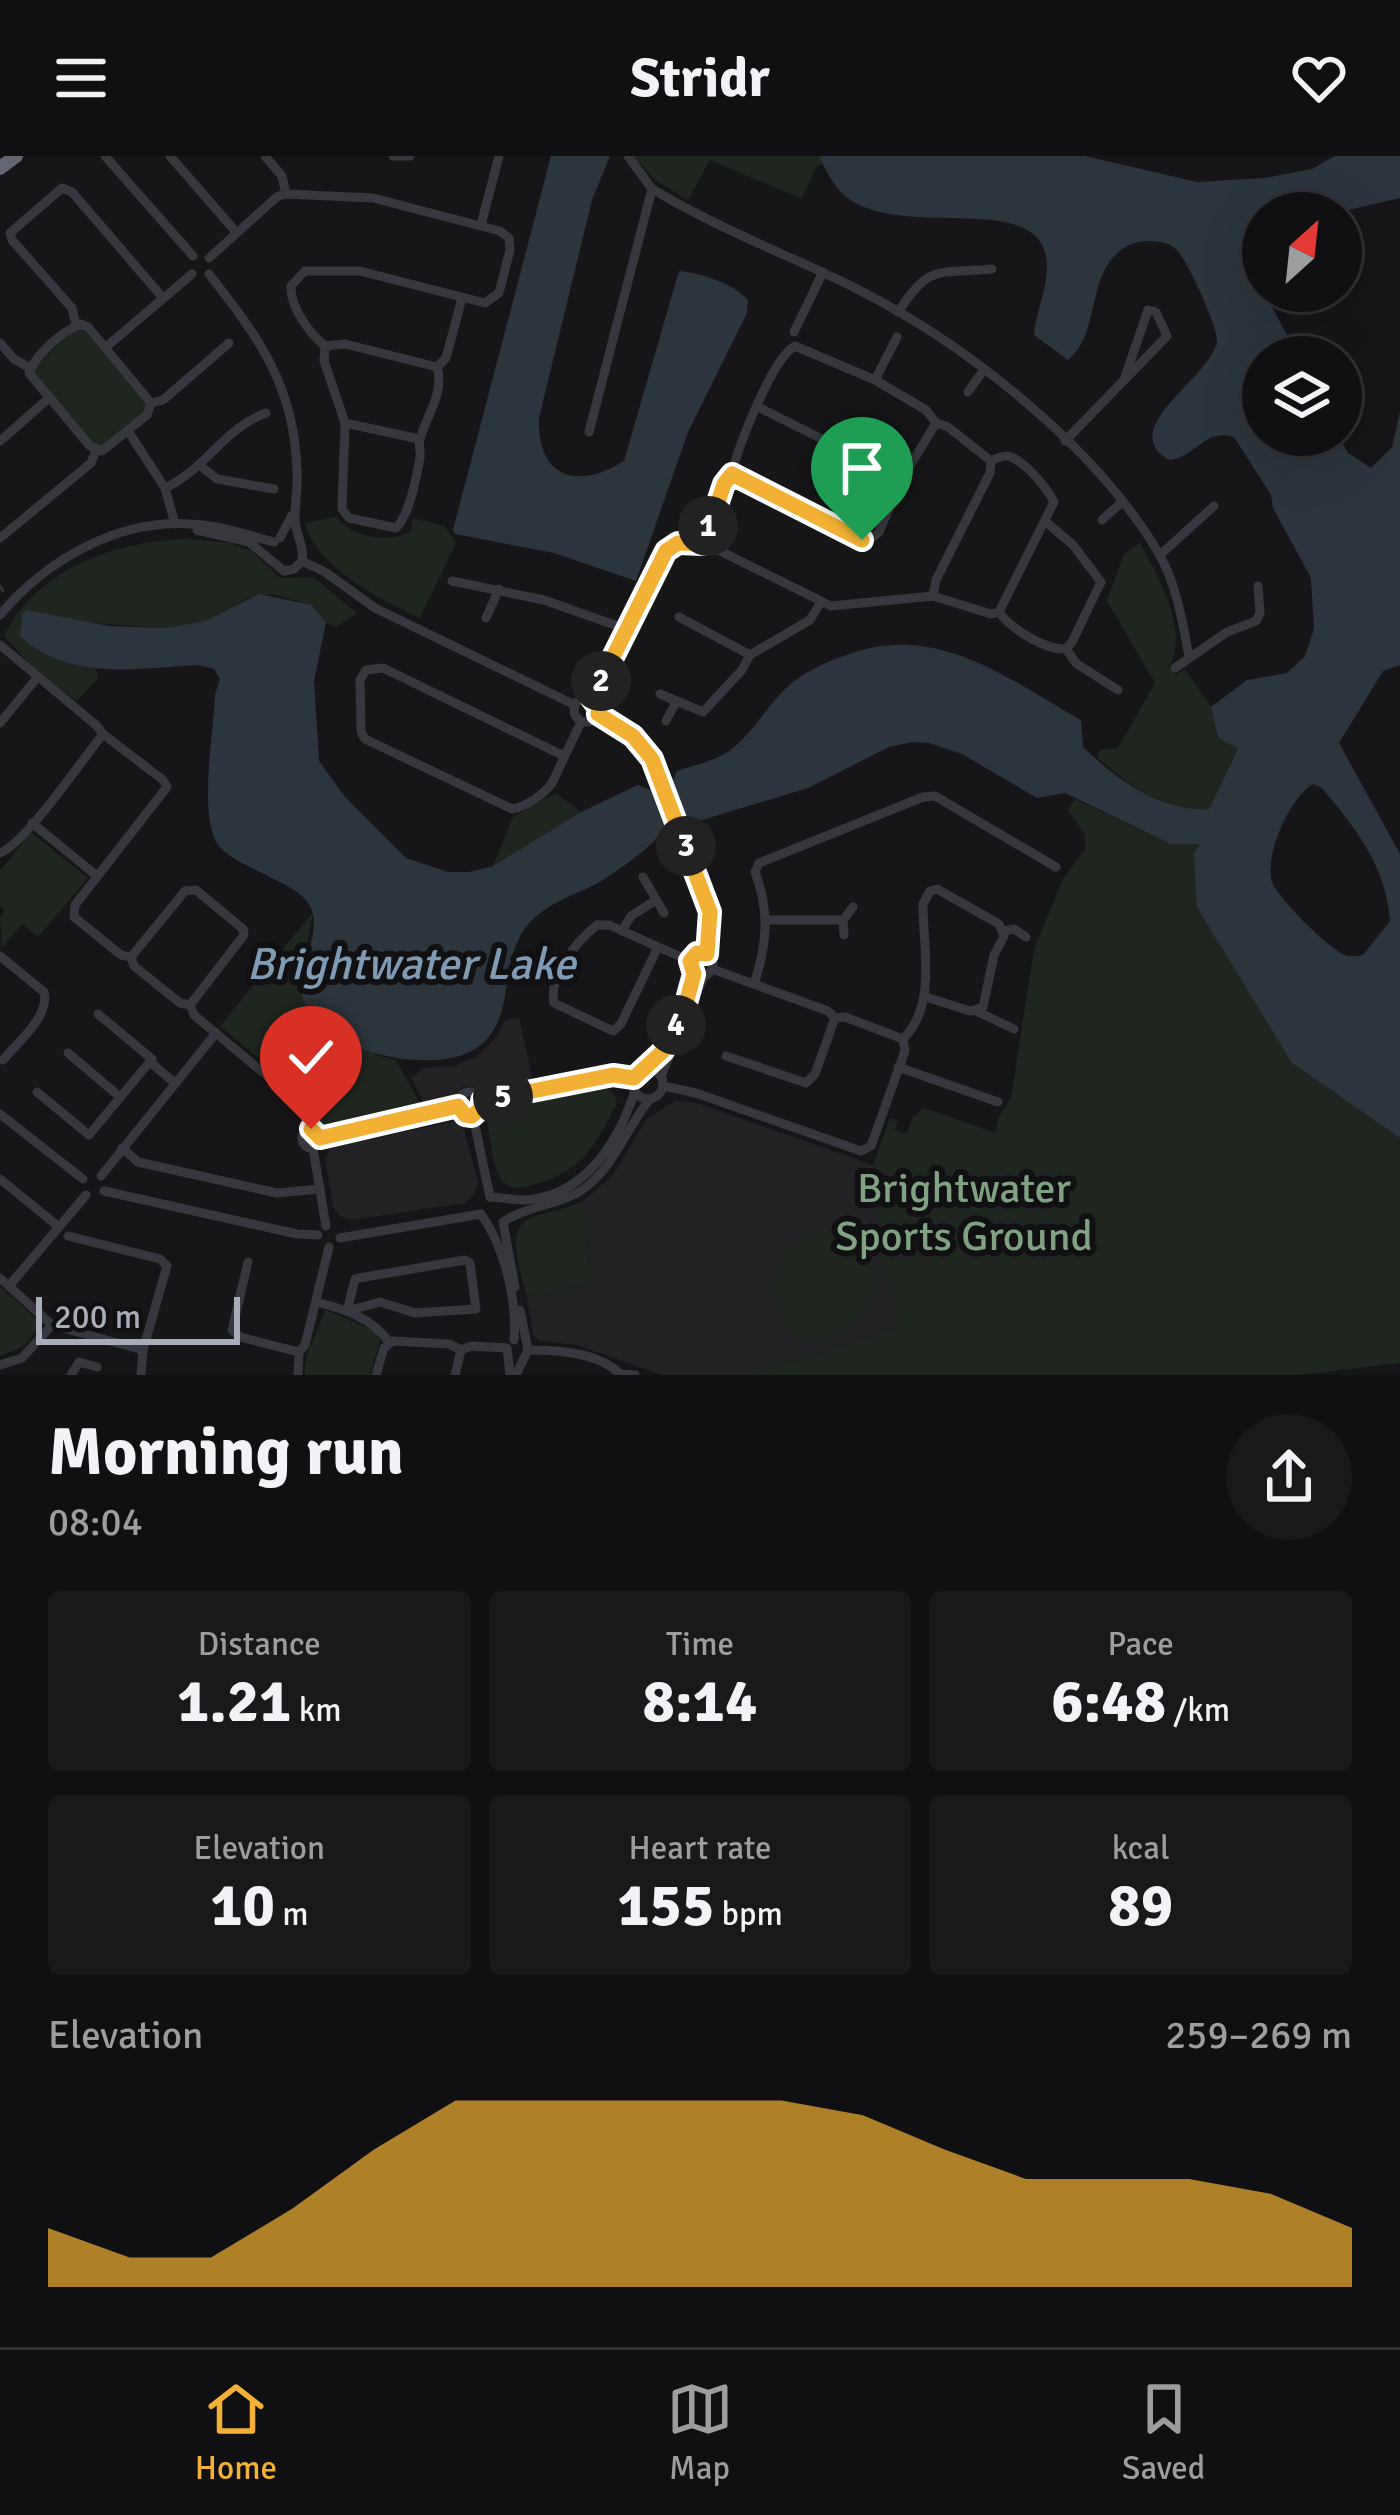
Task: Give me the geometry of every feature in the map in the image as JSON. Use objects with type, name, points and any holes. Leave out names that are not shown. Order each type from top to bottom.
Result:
[{"type":"highway","points":[[0,168],[16,156]]},
{"type":"street","points":[[105,156],[193,256]]},
{"type":"street","points":[[170,156],[236,232]]},
{"type":"street","points":[[265,156],[283,176],[286,194]]},
{"type":"street","points":[[394,156],[410,156]]},
{"type":"street","points":[[481,225],[499,156]]},
{"type":"street","points":[[628,156],[652,188],[695,214],[898,312],[983,371],[1065,441],[1122,502],[1160,555],[1189,657]]},
{"type":"street","points":[[76,325],[72,308],[10,233],[62,188],[72,192],[164,298]]},
{"type":"street","points":[[589,431],[652,188]]},
{"type":"street","points":[[175,526],[249,542],[284,571],[302,561],[304,552],[296,539],[298,470],[283,388],[257,335],[209,274],[209,258],[286,194],[374,198],[506,234],[511,244],[499,293],[485,303],[361,272],[312,269],[294,281],[290,293],[314,336],[325,346],[345,344],[436,368]]},
{"type":"street","points":[[209,258],[193,256],[188,267],[192,274],[209,274]]},
{"type":"street","points":[[898,312],[916,285],[930,274],[992,269]]},
{"type":"street","points":[[794,332],[823,272]]},
{"type":"street","points":[[106,347],[192,274]]},
{"type":"street","points":[[436,368],[446,358],[462,298]]},
{"type":"street","points":[[1065,441],[1167,336],[1156,312],[1148,310],[1124,380]]},
{"type":"street","points":[[76,325],[88,327],[151,403]]},
{"type":"street","points":[[76,325],[30,368],[30,377],[96,450]]},
{"type":"street","points":[[875,380],[897,337]]},
{"type":"street","points":[[0,343],[30,368]]},
{"type":"street","points":[[151,403],[163,400],[229,343]]},
{"type":"street","points":[[325,346],[324,361],[345,423],[344,514],[391,529],[404,520],[420,457],[419,439],[428,428],[440,383],[436,368]]},
{"type":"street","points":[[704,544],[724,484],[732,474],[738,445],[760,408],[783,352],[795,346],[875,380],[926,410],[936,423],[991,460]]},
{"type":"street","points":[[968,392],[983,371]]},
{"type":"street","points":[[0,441],[49,398]]},
{"type":"street","points":[[96,450],[107,449],[147,415],[151,403]]},
{"type":"street","points":[[760,408],[902,479]]},
{"type":"street","points":[[165,488],[202,467],[210,454],[252,418],[266,413]]},
{"type":"street","points":[[345,423],[419,439]]},
{"type":"street","points":[[732,474],[868,541],[879,532],[902,479],[936,423]]},
{"type":"street","points":[[128,431],[165,488],[175,526]]},
{"type":"street","points":[[0,538],[91,463],[96,450]]},
{"type":"street","points":[[592,699],[669,547],[678,543],[704,544],[838,608],[933,596],[991,614],[998,612],[1053,508],[1050,493],[1009,456],[991,460]]},
{"type":"street","points":[[933,596],[936,580],[990,473],[991,460]]},
{"type":"street","points":[[202,467],[217,479],[274,489]]},
{"type":"street","points":[[1102,520],[1122,502]]},
{"type":"street","points":[[1160,555],[1214,506]]},
{"type":"street","points":[[271,561],[295,510]]},
{"type":"street","points":[[1046,522],[1073,545],[1101,582],[1066,649]]},
{"type":"street","points":[[0,615],[50,568],[141,526],[223,527],[277,540],[296,539]]},
{"type":"street","points":[[302,561],[374,608],[575,705]]},
{"type":"street","points":[[452,580],[544,599],[626,629]]},
{"type":"street","points":[[1175,668],[1227,632],[1256,621],[1258,586]]},
{"type":"street","points":[[486,618],[499,589]]},
{"type":"street","points":[[660,694],[696,712],[709,708],[750,655],[810,620],[820,602]]},
{"type":"street","points":[[998,612],[1054,650],[1066,649]]},
{"type":"street","points":[[679,617],[750,655]]},
{"type":"street","points":[[0,646],[164,779],[167,787],[72,910],[74,917],[121,955],[130,957]]},
{"type":"street","points":[[1066,649],[1076,664],[1118,690]]},
{"type":"street","points":[[564,756],[375,667],[366,670],[360,680],[361,732],[370,743],[512,808],[520,808],[547,790],[564,756],[581,722]]},
{"type":"street","points":[[0,723],[37,679]]},
{"type":"street","points":[[582,698],[592,699],[598,714],[590,722],[581,722],[574,713],[575,705],[582,698]]},
{"type":"street","points":[[666,722],[676,702]]},
{"type":"street","points":[[490,1224],[566,1198],[591,1183],[611,1161],[632,1122],[659,1095],[704,973],[710,912],[658,772],[646,748],[598,714]]},
{"type":"street","points":[[0,853],[8,851],[32,824],[103,734]]},
{"type":"street","points":[[754,984],[765,952],[765,901],[755,872],[759,863],[929,796],[1056,867]]},
{"type":"street","points":[[32,824],[98,876]]},
{"type":"street","points":[[643,878],[664,913]]},
{"type":"street","points":[[130,957],[185,891],[196,890],[243,929],[244,935],[190,1005]]},
{"type":"street","points":[[903,1039],[914,1028],[926,997],[923,904],[931,891],[945,891],[1004,931]]},
{"type":"street","points":[[622,932],[631,916],[656,900]]},
{"type":"street","points":[[844,934],[843,920],[853,907]]},
{"type":"street","points":[[766,920],[843,920]]},
{"type":"street","points":[[657,949],[621,1024],[613,1031],[554,1003],[552,992],[577,942],[596,925],[690,961],[704,973],[754,984],[828,1011],[835,1018]]},
{"type":"street","points":[[1004,931],[1014,929],[1026,937]]},
{"type":"street","points":[[976,1012],[986,1002],[994,955],[1004,931]]},
{"type":"street","points":[[690,961],[697,953],[707,954]]},
{"type":"street","points":[[0,956],[47,999],[44,1010],[2,1059],[14,1069]]},
{"type":"street","points":[[130,957],[134,966],[180,1004],[190,1005]]},
{"type":"street","points":[[458,1106],[461,1095],[469,1092],[482,1101],[613,1075],[634,1078],[669,1040],[704,973]]},
{"type":"street","points":[[926,997],[1014,1029]]},
{"type":"street","points":[[190,1005],[194,1015],[296,1100],[308,1130]]},
{"type":"street","points":[[37,1092],[89,1135],[152,1059],[98,1014]]},
{"type":"street","points":[[835,1018],[844,1017],[903,1039]]},
{"type":"street","points":[[726,1056],[806,1083],[815,1074],[835,1018]]},
{"type":"street","points":[[104,1191],[101,1176],[216,1034]]},
{"type":"street","points":[[647,1069],[662,1081],[849,1148],[867,1150],[905,1046],[903,1039]]},
{"type":"street","points":[[68,1054],[120,1097]]},
{"type":"street","points":[[149,1062],[175,1083]]},
{"type":"street","points":[[898,1067],[998,1102]]},
{"type":"street","points":[[490,1197],[505,1200],[557,1192],[590,1172],[615,1136],[635,1090],[634,1078]]},
{"type":"street","points":[[635,1090],[650,1099]]},
{"type":"street","points":[[458,1106],[472,1116],[482,1101]]},
{"type":"street","points":[[329,1247],[321,1244],[313,1148],[320,1138],[458,1106]]},
{"type":"street","points":[[0,1114],[83,1179]]},
{"type":"street","points":[[472,1116],[490,1197]]},
{"type":"street","points":[[313,1148],[302,1143],[303,1133],[316,1131],[320,1138]]},
{"type":"street","points":[[122,1148],[138,1162],[277,1192],[320,1189]]},
{"type":"street","points":[[86,1195],[83,1179],[89,1174],[101,1176]]},
{"type":"street","points":[[0,1178],[58,1227]]},
{"type":"street","points":[[86,1195],[98,1197],[104,1191]]},
{"type":"street","points":[[104,1191],[297,1234],[336,1228],[340,1238]]},
{"type":"street","points":[[86,1195],[4,1282],[52,1325],[143,1350]]},
{"type":"street","points":[[490,1197],[481,1205],[481,1214],[490,1224],[512,1299],[517,1349],[513,1375]]},
{"type":"street","points":[[505,1200],[517,1349]]},
{"type":"street","points":[[298,1375],[299,1352],[305,1345],[329,1247],[340,1238],[481,1214]]},
{"type":"street","points":[[68,1236],[160,1258],[167,1266],[143,1350],[141,1375]]},
{"type":"street","points":[[96,1259],[100,1244]]},
{"type":"street","points":[[465,1260],[470,1263],[476,1309],[415,1313],[380,1302],[347,1311],[359,1278],[465,1260]]},
{"type":"street","points":[[248,1262],[232,1330],[240,1337],[299,1352]]},
{"type":"street","points":[[316,1302],[378,1327],[389,1342]]},
{"type":"street","points":[[0,1365],[22,1358],[52,1325]]},
{"type":"street","points":[[389,1342],[449,1344],[460,1350]]},
{"type":"street","points":[[376,1375],[389,1342]]},
{"type":"street","points":[[460,1350],[470,1346],[572,1353],[613,1367],[620,1375],[635,1375]]},
{"type":"street","points":[[455,1375],[460,1350]]},
{"type":"street","points":[[71,1375],[80,1362],[98,1366]]},
{"type":"shaded area","points":[[519,1017],[533,1081],[490,1090],[463,1086],[449,1099],[424,1103],[411,1078],[423,1068],[454,1066],[476,1057],[496,1038],[505,1020]]},
{"type":"shaded area","points":[[675,1101],[697,1103],[873,1165],[881,1172],[878,1245],[900,1327],[751,1375],[662,1375],[577,1345],[539,1341],[533,1336],[527,1297],[591,1282],[582,1202],[613,1175],[647,1118]]},
{"type":"shaded area","points":[[456,1121],[464,1130],[478,1182],[465,1203],[352,1220],[333,1207],[325,1158],[331,1147]]},
{"type":"green space","points":[[633,156],[819,156],[823,163],[816,167],[802,199],[710,160],[688,200],[656,181]]},
{"type":"green space","points":[[84,330],[147,402],[144,412],[104,446],[93,444],[35,378],[33,368],[73,331]]},
{"type":"green space","points":[[336,517],[360,534],[381,538],[410,532],[413,518],[445,526],[456,543],[420,618],[369,591],[322,553],[305,523]]},
{"type":"green space","points":[[191,539],[230,543],[252,551],[280,578],[313,577],[357,613],[336,627],[326,623],[312,605],[271,594],[247,599],[205,621],[166,628],[23,618],[20,624],[44,654],[96,669],[98,678],[77,701],[39,674],[4,636],[38,592],[83,562],[136,545]]},
{"type":"green space","points":[[1140,543],[1174,620],[1175,652],[1169,667],[1176,675],[1185,669],[1211,707],[1218,738],[1238,747],[1209,809],[1162,801],[1097,757],[1100,750],[1118,748],[1155,683],[1107,601],[1124,554]]},
{"type":"green space","points":[[556,793],[581,812],[493,866],[513,817]]},
{"type":"green space","name":"Brightwater Sports Ground","points":[[1075,799],[1171,844],[1201,843],[1194,853],[1196,863],[1292,1063],[1400,1138],[1400,1363],[1301,1375],[751,1375],[900,1327],[878,1245],[881,1172],[873,1165],[890,1118],[898,1120],[895,1130],[906,1134],[913,1117],[924,1108],[996,1133],[998,1118],[1011,1098],[1034,949],[1063,879],[1085,849],[1085,835],[1068,810]]},
{"type":"green space","points":[[31,832],[88,878],[38,937],[22,924],[2,948],[0,917],[5,910],[0,906],[0,871]]},
{"type":"green space","points":[[313,912],[304,963],[376,1055],[396,1060],[423,1109],[325,1127],[292,1087],[220,1026]]},
{"type":"green space","points":[[608,1089],[617,1099],[583,1158],[561,1174],[528,1186],[504,1183],[492,1152],[490,1114]]},
{"type":"green space","points":[[582,1202],[591,1282],[527,1297],[517,1257],[520,1227],[531,1218]]},
{"type":"green space","points":[[823,1230],[850,1237],[867,1253],[874,1274],[862,1316],[845,1332],[822,1339],[794,1334],[783,1320],[775,1289],[777,1273],[792,1245]]},
{"type":"green space","points":[[0,1286],[42,1324],[24,1346],[0,1356]]},
{"type":"green space","points":[[325,1310],[378,1332],[370,1375],[305,1375]]},
{"type":"water","points":[[551,156],[610,156],[592,200],[539,418],[540,438],[552,465],[575,476],[624,461],[679,271],[716,280],[748,300],[747,313],[688,432],[636,581],[554,553],[453,530]]},
{"type":"water","points":[[819,156],[1085,156],[1197,182],[1265,178],[1312,169],[1335,156],[1400,156],[1400,198],[1362,207],[1362,192],[1242,192],[1242,312],[1274,312],[1288,336],[1242,336],[1242,450],[1234,437],[1215,436],[1169,460],[1155,448],[1153,434],[1159,419],[1211,356],[1217,342],[1195,280],[1177,250],[1165,243],[1136,243],[1112,259],[1098,287],[1086,334],[1068,360],[1034,335],[1047,267],[1042,245],[1029,231],[982,219],[922,217],[866,208],[844,195]]},
{"type":"water","name":"Brightwater Lake","points":[[1400,412],[1400,665],[1383,671],[1339,743],[1400,854],[1400,1138],[1292,1063],[1197,907],[1194,853],[1200,844],[1171,844],[1065,793],[1037,798],[962,754],[929,743],[889,747],[808,788],[699,821],[669,823],[623,867],[552,905],[526,927],[512,958],[497,1024],[475,1049],[431,1060],[376,1054],[327,1031],[311,1015],[301,984],[314,928],[307,901],[230,856],[213,835],[208,775],[220,679],[214,669],[198,665],[82,666],[39,651],[20,636],[22,614],[27,610],[109,626],[166,628],[205,621],[259,594],[312,605],[326,623],[314,681],[319,761],[345,797],[406,858],[448,872],[493,866],[581,812],[638,785],[651,790],[672,782],[677,771],[717,758],[737,745],[797,679],[875,647],[937,649],[996,671],[1081,720],[1083,747],[1125,781],[1174,805],[1209,809],[1238,748],[1218,738],[1211,707],[1247,680],[1287,673],[1305,656],[1314,629],[1311,578],[1273,508],[1271,495],[1246,456],[1353,456],[1371,468],[1392,447]],"holes":[[[1313,784],[1322,788],[1376,866],[1390,921],[1363,955],[1351,956],[1328,943],[1293,910],[1272,882],[1271,871],[1275,843],[1288,814]]]},
{"type":"waterway","points":[[0,586],[3,591]]},
{"type":"route","points":[[311,1129],[320,1138],[458,1106],[461,1113],[472,1116],[482,1101],[613,1075],[634,1078],[655,1061],[690,996],[694,974],[690,961],[697,953],[707,954],[710,912],[646,748],[598,714],[592,699],[666,551],[678,543],[704,544],[724,484],[732,474],[862,540]]}]
